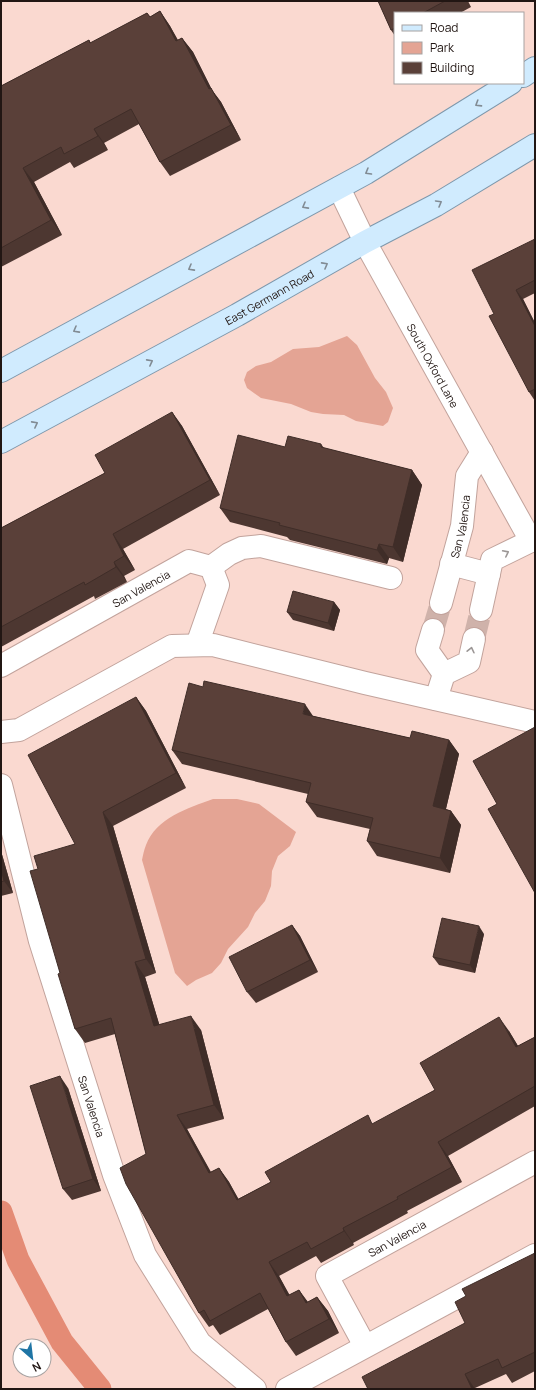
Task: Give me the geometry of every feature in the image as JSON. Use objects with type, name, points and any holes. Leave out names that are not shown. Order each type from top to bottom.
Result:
[{"type":"main road","points":[[524,75],[535,68]]},
{"type":"main road","points":[[1,371],[366,173],[509,84]]},
{"type":"main road","name":"East Germann Road","points":[[1,442],[237,315],[365,242],[436,205],[535,145]]},
{"type":"street","name":"South Oxford Lane","points":[[339,188],[365,242],[482,452],[528,516],[533,540]]},
{"type":"street","name":"San Valencia","points":[[441,603],[462,526],[467,476],[482,452]]},
{"type":"street","points":[[480,610],[492,560],[533,540]]},
{"type":"street","points":[[197,645],[218,585],[211,567],[229,554],[242,548],[261,546],[391,578]]},
{"type":"street","name":"San Valencia","points":[[1,666],[189,561],[211,567]]},
{"type":"street","points":[[451,564],[489,574]]},
{"type":"street","points":[[433,630],[427,650],[444,674]]},
{"type":"street","points":[[436,699],[444,674],[469,662],[474,639]]},
{"type":"street","points":[[1,732],[19,730],[172,646],[197,645],[213,645],[365,683],[535,722]]},
{"type":"street","name":"San Valencia","points":[[1,785],[43,949],[114,1175],[145,1255],[200,1344],[255,1389]]},
{"type":"street","name":"San Valencia","points":[[365,1346],[328,1276],[535,1162]]},
{"type":"street","points":[[287,1389],[535,1255]]},
{"type":"green space","points":[[347,336],[357,345],[375,378],[386,392],[393,408],[388,422],[383,426],[356,421],[344,415],[311,412],[291,404],[261,398],[247,388],[244,380],[247,372],[256,366],[271,362],[293,349],[319,347]]},
{"type":"green space","points":[[213,799],[237,799],[259,804],[296,832],[290,846],[278,856],[272,871],[271,886],[265,901],[255,913],[248,927],[228,949],[221,963],[212,973],[187,986],[175,973],[142,860],[145,847],[151,836],[165,821],[183,810]]},
{"type":"building","points":[[378,1],[445,1],[425,12],[394,12],[394,28],[391,30]]},
{"type":"building","points":[[160,11],[176,41],[182,38],[209,89],[211,88],[231,125],[160,162],[131,109],[94,129],[98,136],[64,154],[61,147],[23,168],[51,220],[1,248],[1,86],[89,40],[90,43],[147,13],[150,17]]},
{"type":"building","points":[[535,239],[535,280],[516,290],[535,326],[535,389],[529,392],[489,316],[494,314],[472,270]]},
{"type":"building","points":[[172,412],[210,480],[113,534],[124,556],[114,562],[116,567],[85,585],[84,582],[1,627],[1,528],[105,473],[95,455]]},
{"type":"building","points":[[238,435],[285,447],[288,436],[321,444],[321,447],[412,470],[393,547],[379,544],[377,550],[220,508]]},
{"type":"building","points":[[293,591],[334,602],[328,623],[287,612]]},
{"type":"building","points":[[204,681],[305,704],[303,714],[410,738],[412,731],[449,740],[433,806],[451,811],[440,858],[367,841],[373,818],[306,802],[311,783],[172,750],[189,683],[203,687]]},
{"type":"building","points":[[136,697],[176,773],[103,812],[146,959],[135,962],[154,1026],[191,1016],[214,1105],[177,1115],[209,1173],[219,1168],[237,1200],[271,1182],[265,1172],[368,1115],[372,1124],[435,1090],[420,1063],[499,1017],[516,1047],[535,1037],[535,1086],[438,1142],[452,1167],[397,1197],[398,1199],[343,1228],[344,1231],[311,1249],[307,1242],[269,1262],[287,1296],[299,1290],[306,1303],[317,1297],[329,1319],[286,1342],[260,1293],[210,1321],[204,1310],[199,1313],[126,1184],[120,1168],[146,1154],[111,1018],[75,1029],[58,974],[60,973],[30,871],[38,869],[34,856],[75,844],[28,755]]},
{"type":"building","points":[[535,727],[535,893],[488,809],[497,804],[473,761]]},
{"type":"building","points":[[1,869],[4,881],[1,882]]},
{"type":"building","points":[[442,918],[479,926],[470,965],[433,957]]},
{"type":"building","points":[[292,925],[310,960],[247,992],[229,957]]},
{"type":"building","points":[[60,1076],[93,1179],[63,1189],[30,1086]]},
{"type":"building","points":[[535,1253],[535,1352],[502,1368],[498,1359],[465,1374],[472,1389],[368,1389],[362,1377],[465,1323],[455,1302],[466,1296],[462,1289]]},
{"type":"waterway","points":[[1,1212],[18,1260],[62,1342],[100,1389]]},
{"type":"tunnel","points":[[433,630],[441,603]]},
{"type":"tunnel","points":[[474,639],[481,610]]}]
